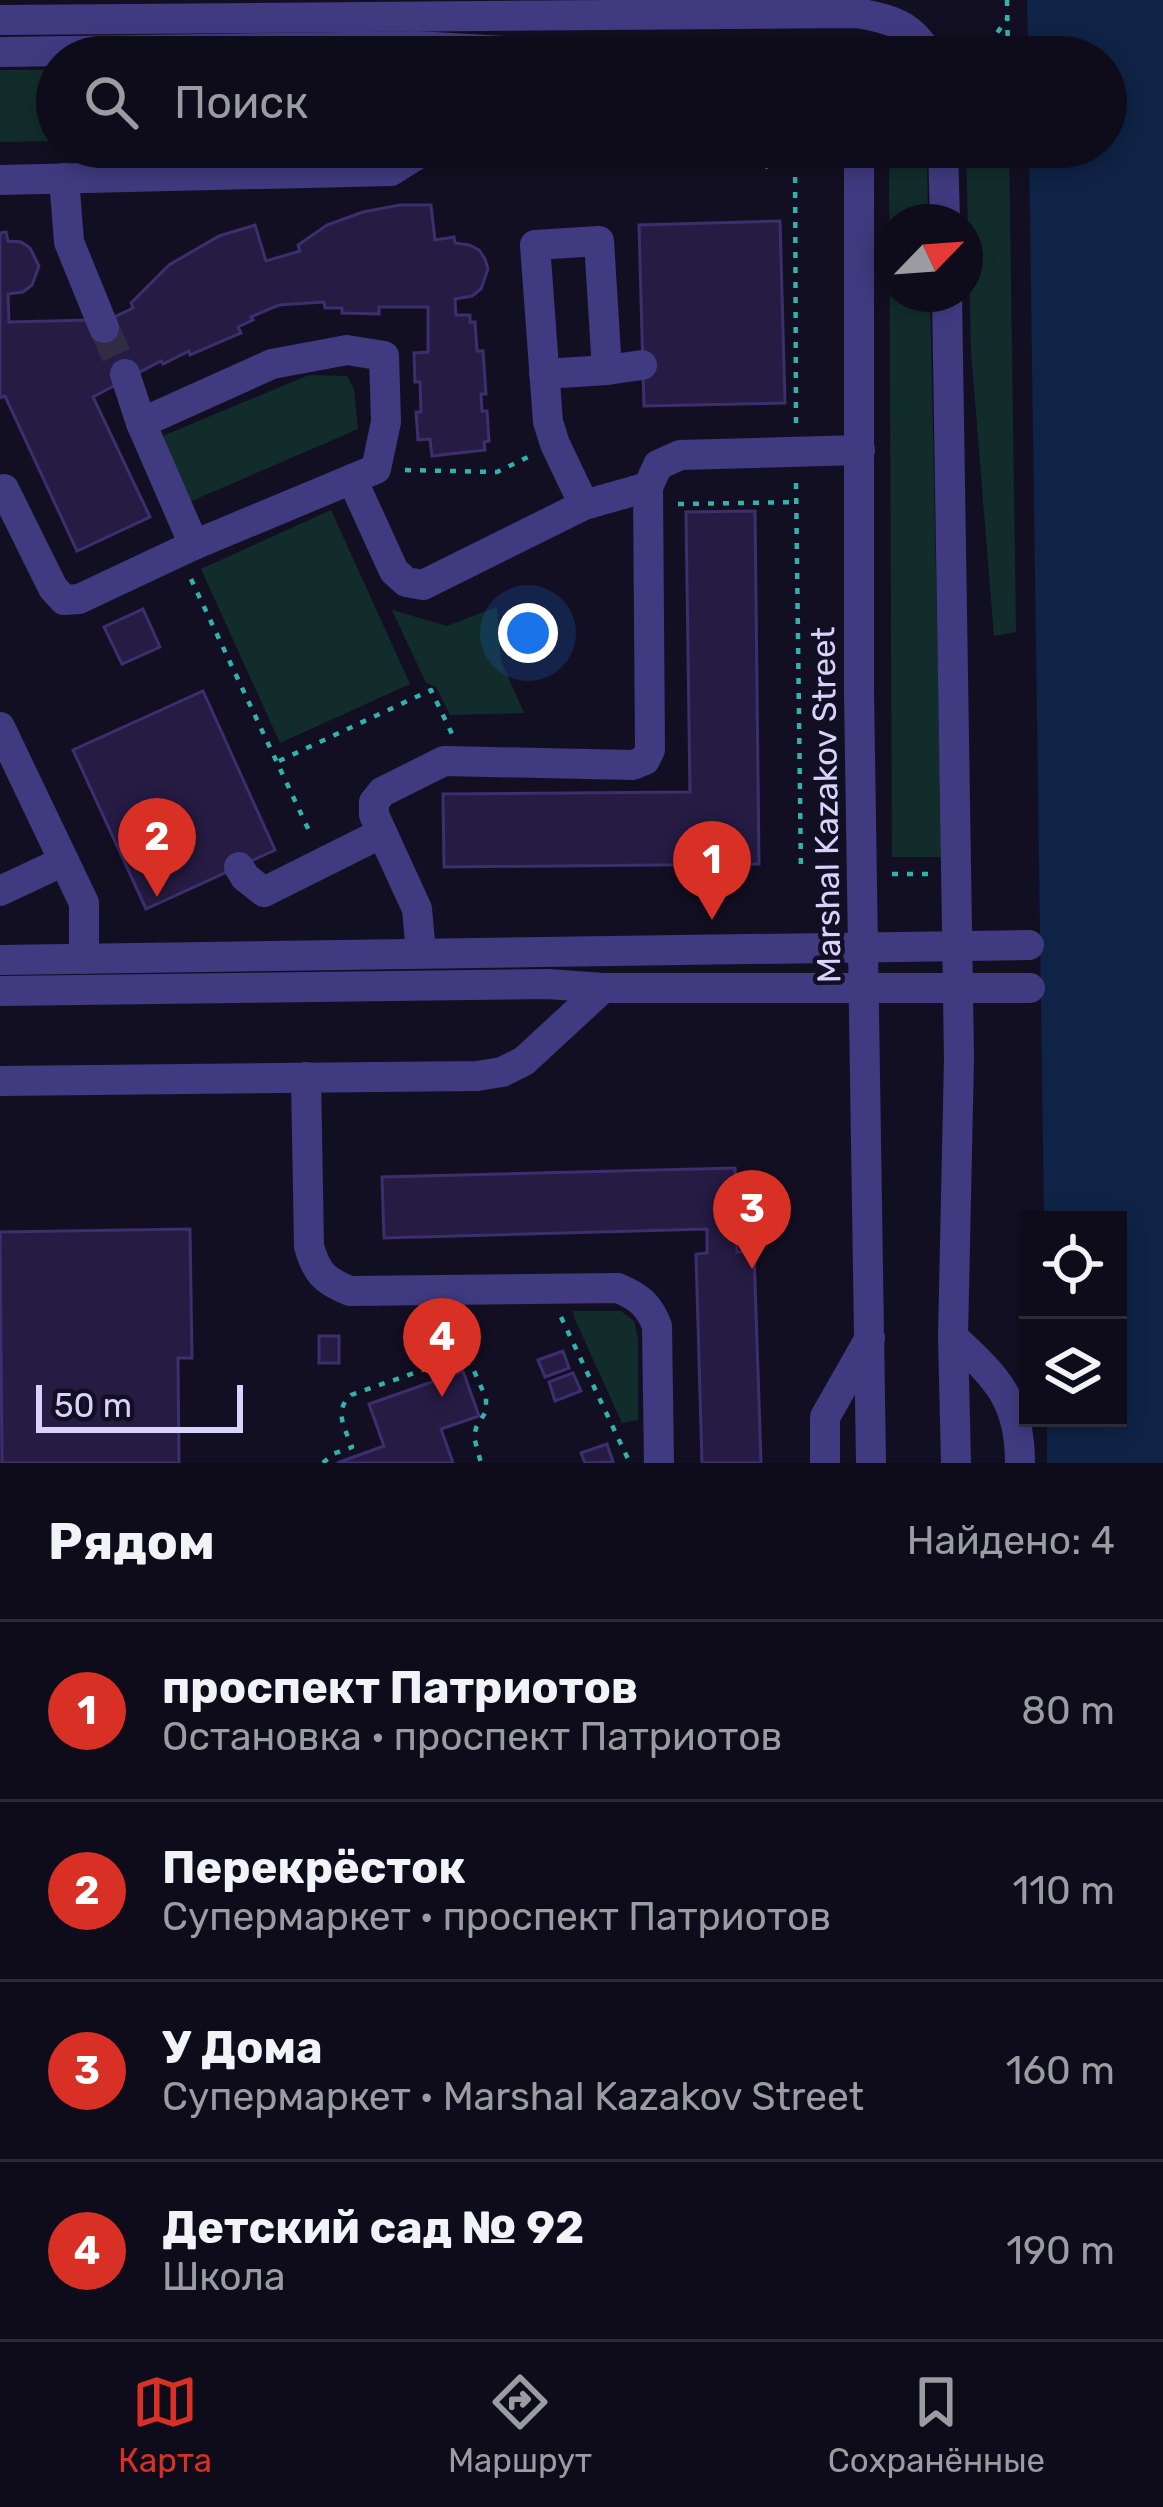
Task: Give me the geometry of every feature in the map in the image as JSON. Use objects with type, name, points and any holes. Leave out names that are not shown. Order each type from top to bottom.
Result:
[{"type":"street","points":[[0,20],[856,13],[881,16],[916,36]]},
{"type":"street","points":[[0,52],[36,51]]},
{"type":"street","points":[[0,180],[396,168]]},
{"type":"street","name":"Marshal Kazakov Street","points":[[859,168],[859,692],[871,1463]]},
{"type":"street","points":[[944,168],[945,204]]},
{"type":"street","points":[[64,178],[69,242],[104,328]]},
{"type":"street","points":[[584,505],[548,422],[535,245],[599,241],[607,370]]},
{"type":"street","points":[[947,312],[958,988],[956,1463]]},
{"type":"street","points":[[141,422],[272,364],[347,350],[384,356],[386,422],[364,474],[394,571],[406,582],[422,585],[584,505],[648,496]]},
{"type":"street","points":[[544,374],[643,365]]},
{"type":"street","points":[[125,374],[187,549]]},
{"type":"street","points":[[421,953],[417,909],[374,815],[374,802],[382,792],[444,761],[633,765],[645,760],[650,749],[648,496],[658,465],[680,455],[860,450]]},
{"type":"street","points":[[1,487],[53,588],[64,600],[79,599],[364,474]]},
{"type":"street","points":[[0,727],[83,903],[84,959]]},
{"type":"street","points":[[239,867],[244,878],[264,892],[382,832]]},
{"type":"street","points":[[0,891],[64,861]]},
{"type":"street","points":[[0,960],[1029,945]]},
{"type":"street","points":[[0,992],[548,984],[1030,988]]},
{"type":"street","points":[[0,1081],[477,1076],[502,1072],[524,1061],[603,988]]},
{"type":"street","points":[[306,1077],[309,1246],[315,1268],[328,1283],[350,1291],[618,1288],[637,1296],[650,1308],[657,1326],[659,1463]]},
{"type":"street","points":[[953,1337],[1009,1397],[1020,1435],[1020,1463]]},
{"type":"street","points":[[826,1463],[825,1417],[870,1338]]},
{"type":"path","points":[[1007,0],[1007,36]]},
{"type":"path","points":[[995,36],[1007,20]]},
{"type":"path","points":[[795,168],[801,872]]},
{"type":"path","points":[[364,474],[497,472],[555,444]]},
{"type":"path","points":[[648,496],[796,502]]},
{"type":"path","points":[[187,549],[323,862]]},
{"type":"path","points":[[277,762],[431,690],[464,761]]},
{"type":"path","points":[[880,874],[941,874]]},
{"type":"path","points":[[560,1315],[630,1463]]},
{"type":"path","points":[[429,1366],[434,1328]]},
{"type":"path","points":[[323,1463],[352,1447],[340,1417],[351,1395],[454,1359],[471,1364],[486,1398],[486,1411],[474,1437],[481,1463]]},
{"type":"path","points":[[611,1424],[627,1417]]},
{"type":"green space","points":[[0,70],[36,70],[36,141],[0,142]]},
{"type":"green space","points":[[889,168],[927,168],[928,204],[889,204]]},
{"type":"green space","points":[[967,168],[1009,168],[1016,632],[994,636],[971,351],[970,312],[983,312],[983,204],[967,204]]},
{"type":"green space","points":[[890,312],[930,312],[942,857],[892,857]]},
{"type":"green space","points":[[309,375],[347,376],[354,389],[358,429],[187,503],[158,438]]},
{"type":"green space","points":[[331,510],[410,684],[280,743],[201,569]]},
{"type":"green space","points":[[497,607],[501,661],[524,713],[450,715],[436,687],[426,683],[392,610],[447,626]]},
{"type":"green space","points":[[573,1311],[621,1311],[634,1321],[638,1420],[622,1423]]},
{"type":"water","points":[[1027,0],[1163,0],[1163,1463],[1047,1463],[1047,1427],[1127,1427],[1127,1211],[1044,1211],[1029,168],[1127,168],[1127,36],[1028,36]]},
{"type":"building","points":[[400,205],[431,205],[435,240],[454,237],[455,243],[479,250],[485,259],[488,269],[481,289],[455,299],[456,315],[470,315],[470,322],[475,322],[477,351],[483,351],[486,394],[481,394],[482,411],[487,411],[489,441],[484,442],[485,450],[432,456],[430,439],[418,440],[420,382],[415,382],[414,353],[428,352],[428,307],[379,307],[379,314],[342,313],[342,308],[325,308],[324,302],[279,305],[251,317],[238,327],[241,333],[190,355],[189,351],[161,361],[93,397],[150,517],[77,551],[5,396],[0,398],[0,233],[30,248],[39,266],[32,285],[8,294],[9,322],[93,320],[133,308],[131,303],[169,265],[219,236],[255,225],[266,261],[300,251],[298,245],[327,225]]},
{"type":"building","points":[[780,221],[785,403],[644,406],[639,225]]},
{"type":"building","points":[[755,511],[759,864],[444,867],[443,794],[690,792],[686,512]]},
{"type":"building","points":[[143,609],[160,647],[122,664],[104,627]]},
{"type":"building","points":[[203,691],[275,850],[146,909],[73,750]]},
{"type":"building","points":[[735,1168],[737,1252],[754,1251],[761,1463],[702,1463],[696,1254],[707,1253],[707,1229],[384,1238],[382,1177]]},
{"type":"building","points":[[190,1229],[192,1358],[178,1358],[179,1463],[2,1463],[0,1232]]},
{"type":"building","points":[[319,1336],[339,1336],[339,1363],[319,1363]]},
{"type":"building","points":[[563,1351],[569,1368],[545,1377],[538,1360]]},
{"type":"building","points":[[463,1371],[479,1416],[441,1429],[453,1463],[337,1463],[384,1446],[369,1404]]},
{"type":"building","points":[[573,1373],[581,1391],[555,1401],[549,1382]]},
{"type":"building","points":[[607,1444],[613,1462],[585,1463],[581,1453]]},
{"type":"tunnel","points":[[104,328],[125,374]]},
{"type":"place","name":"Перекрёсток","points":[[157,897]]},
{"type":"place","name":"проспект Патриотов","points":[[712,920]]},
{"type":"place","name":"У Дома","points":[[752,1269]]},
{"type":"place","name":"Детский сад № 92","points":[[442,1397]]}]
